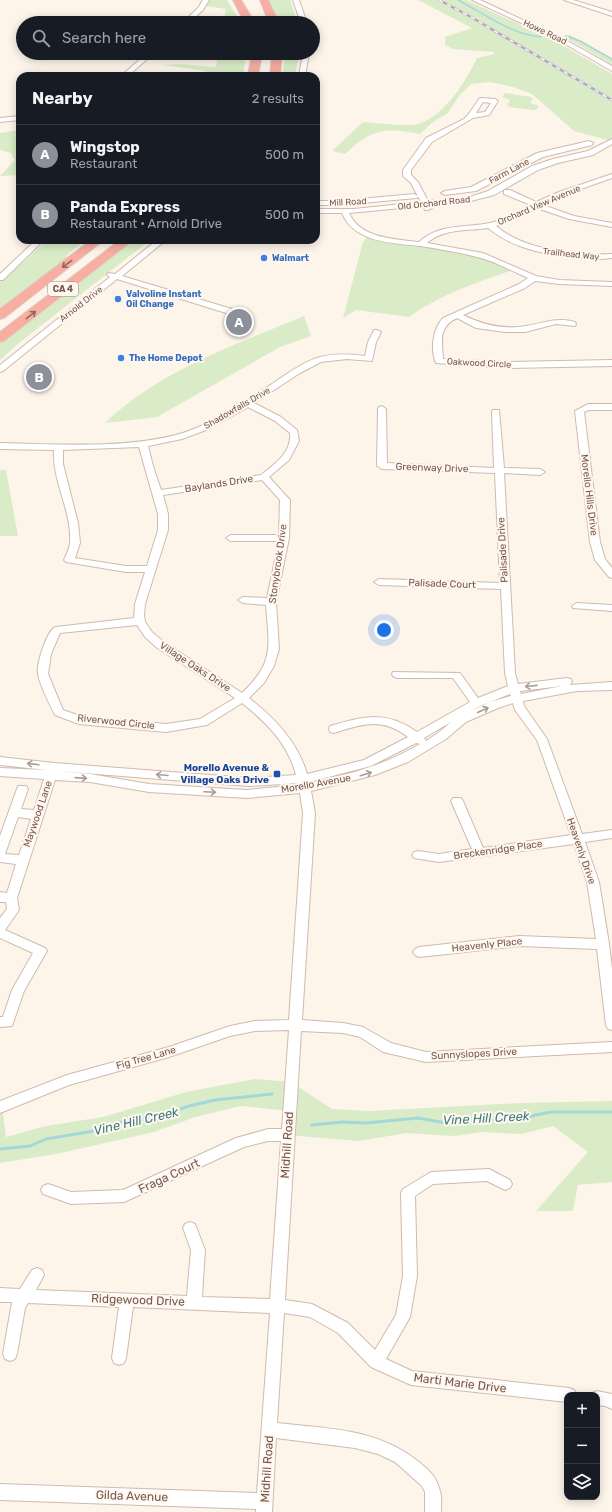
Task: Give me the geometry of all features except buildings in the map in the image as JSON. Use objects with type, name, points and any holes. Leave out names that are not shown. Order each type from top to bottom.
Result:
[{"type":"highway","points":[[237,0],[246,16]]},
{"type":"highway","points":[[245,0],[251,16]]},
{"type":"highway","points":[[266,1],[271,16]]},
{"type":"highway","points":[[254,72],[256,60]]},
{"type":"highway","points":[[275,72],[277,60]]},
{"type":"highway","name":"CA 4","points":[[0,315],[93,244]]},
{"type":"highway","name":"CA 4","points":[[0,338],[122,244]]},
{"type":"street","points":[[193,16],[201,9],[206,0]]},
{"type":"street","points":[[296,0],[302,16]]},
{"type":"street","name":"Howe Road","points":[[475,0],[560,39],[612,69]]},
{"type":"street","points":[[567,0],[612,14]]},
{"type":"street","points":[[129,72],[143,60]]},
{"type":"street","points":[[303,72],[305,60]]},
{"type":"street","points":[[427,206],[414,182],[407,176],[407,170],[429,140],[472,116]]},
{"type":"street","points":[[0,120],[16,118]]},
{"type":"street","name":"Old Orchard Road","points":[[320,216],[490,199],[535,168],[590,153],[612,141]]},
{"type":"street","name":"Farm Lane","points":[[445,193],[473,189],[546,153],[575,148],[589,143]]},
{"type":"street","name":"Old Orchard Road","points":[[558,162],[595,156],[612,148]]},
{"type":"street","points":[[546,153],[558,162]]},
{"type":"street","name":"Orchard View Avenue","points":[[421,244],[428,236],[440,231],[490,225],[519,215],[554,196],[612,176]]},
{"type":"street","points":[[507,188],[538,205],[566,217],[590,223],[612,225]]},
{"type":"street","points":[[473,189],[480,200]]},
{"type":"street","name":"Mill Road","points":[[320,203],[379,200],[414,196]]},
{"type":"street","name":"Mill Road","points":[[379,200],[384,210]]},
{"type":"street","name":"Old Orchard Road","points":[[320,211],[346,214]]},
{"type":"street","points":[[355,213],[358,221],[366,228],[405,242]]},
{"type":"street","points":[[346,214],[357,228],[369,235],[391,241],[421,244],[480,255],[534,278],[559,282],[612,284]]},
{"type":"street","name":"Trailhead Way","points":[[490,225],[499,234],[528,248],[553,253],[612,256]]},
{"type":"street","points":[[0,278],[36,244]]},
{"type":"street","name":"Arnold Drive","points":[[0,369],[149,244]]},
{"type":"street","name":"Arnold Drive","points":[[0,362],[113,275],[156,244]]},
{"type":"street","points":[[113,275],[229,311]]},
{"type":"street","name":"Oakwood Circle","points":[[534,278],[522,286],[446,320],[440,326],[438,336],[439,361],[509,365],[612,363]]},
{"type":"street","points":[[456,315],[478,325],[501,329],[530,329],[547,323],[560,321],[572,324]]},
{"type":"street","name":"Shadowfalls Drive","points":[[0,446],[59,447],[143,445],[179,437],[202,428],[248,403],[297,371],[319,360],[347,356],[368,359],[372,342],[377,332]]},
{"type":"street","name":"Baylands Drive","points":[[158,493],[226,484],[264,477],[286,458],[295,441],[294,432],[278,419],[248,403]]},
{"type":"street","name":"Morello Hills Drive","points":[[612,407],[588,407],[579,411],[595,542],[600,560],[612,576]]},
{"type":"street","name":"Greenway Drive","points":[[382,409],[382,466],[540,472]]},
{"type":"street","name":"Palisade Drive","points":[[496,412],[510,673],[516,693]]},
{"type":"street","points":[[140,621],[140,605],[157,555],[164,521],[158,493],[148,466],[143,445]]},
{"type":"street","points":[[59,447],[58,464],[74,529],[74,542],[69,560],[126,569],[151,569]]},
{"type":"street","name":"Stonybrook Drive","points":[[243,698],[259,683],[269,666],[274,649],[271,602],[284,538],[285,500],[264,477]]},
{"type":"street","points":[[231,538],[284,538]]},
{"type":"street","name":"Palisade Court","points":[[378,582],[505,586]]},
{"type":"street","points":[[243,600],[271,602]]},
{"type":"street","points":[[577,606],[612,608]]},
{"type":"street","name":"Riverwood Circle","points":[[140,621],[56,630],[46,654],[43,674],[59,712],[79,720],[166,728],[203,722],[243,698]]},
{"type":"street","name":"Village Oaks Drive","points":[[140,621],[153,639],[243,698],[278,729],[292,750],[304,784]]},
{"type":"street","points":[[397,674],[456,675],[476,702]]},
{"type":"street","name":"Morello Avenue","points":[[304,784],[367,763],[416,738],[476,702],[570,682],[612,680]]},
{"type":"street","name":"Morello Avenue","points":[[0,761],[149,788],[247,794],[304,784],[335,782],[371,772],[404,759],[442,736],[462,719],[494,705],[516,693],[577,687],[612,686]]},
{"type":"street","name":"Heavenly Drive","points":[[516,693],[519,707],[542,739],[593,882],[603,944],[612,1025]]},
{"type":"street","points":[[334,729],[357,722],[390,721],[400,726],[426,746]]},
{"type":"street","name":"Morello Avenue","points":[[0,772],[53,771]]},
{"type":"street","name":"Maywood Lane","points":[[8,902],[53,771]]},
{"type":"street","name":"Midhill Road","points":[[264,1506],[309,813],[304,784]]},
{"type":"street","points":[[0,853],[22,789]]},
{"type":"street","points":[[457,800],[478,853]]},
{"type":"street","points":[[14,813],[38,815]]},
{"type":"street","name":"Breckenridge Place","points":[[418,855],[439,858],[612,834]]},
{"type":"street","name":"Maywood Lane","points":[[0,858],[22,860]]},
{"type":"street","points":[[0,927],[8,902]]},
{"type":"street","points":[[0,933],[41,951],[18,990],[8,1022],[0,1022]]},
{"type":"street","name":"Heavenly Place","points":[[419,952],[519,941],[603,944]]},
{"type":"street","name":"Sunnyslopes Drive","points":[[295,1025],[343,1028],[363,1032],[388,1048],[426,1057],[612,1046]]},
{"type":"street","name":"Fig Tree Lane","points":[[0,1107],[67,1080],[169,1052],[230,1030],[255,1026],[295,1025]]},
{"type":"street","name":"Fraga Court","points":[[48,1190],[70,1198],[124,1196],[241,1142],[268,1135],[287,1135]]},
{"type":"street","points":[[376,1362],[403,1317],[410,1276],[408,1193],[431,1178],[489,1176],[505,1184]]},
{"type":"street","points":[[190,1228],[198,1250],[194,1302]]},
{"type":"street","points":[[10,1354],[18,1306],[37,1275]]},
{"type":"street","name":"Ridgewood Drive","points":[[0,1295],[276,1306]]},
{"type":"street","points":[[119,1358],[127,1300]]},
{"type":"street","name":"Marti Marie Drive","points":[[276,1306],[292,1307],[312,1311],[343,1328],[376,1362],[411,1378],[564,1394]]},
{"type":"street","points":[[600,1398],[612,1402]]},
{"type":"street","points":[[269,1430],[355,1440],[381,1447],[412,1466],[428,1480],[433,1492],[433,1512]]},
{"type":"street","name":"Gilda Avenue","points":[[0,1492],[264,1506]]},
{"type":"green space","points":[[206,0],[227,0],[237,16],[224,16],[226,9],[204,6]]},
{"type":"green space","points":[[266,0],[290,0],[296,16],[272,16]]},
{"type":"green space","points":[[418,0],[466,0],[554,40],[612,74],[612,98],[559,69],[612,100],[612,141],[574,131],[532,94],[513,87],[490,82],[471,84],[459,96],[448,113],[433,122],[420,134],[397,131],[379,132],[363,139],[345,154],[332,151],[363,122],[414,125],[428,120],[437,114],[453,97],[467,77],[477,58],[494,54],[494,52],[453,49],[445,45],[445,37],[472,28]]},
{"type":"green space","points":[[570,35],[612,58],[612,64],[563,36]]},
{"type":"green space","points":[[217,60],[245,60],[244,72],[207,72],[163,65],[179,64],[216,67]]},
{"type":"green space","points":[[285,60],[298,60],[296,72],[283,72]]},
{"type":"green space","points":[[505,93],[531,97],[533,98],[530,103],[539,106],[536,110],[509,107],[507,105],[510,100],[502,97]]},
{"type":"green space","points":[[16,131],[16,175],[0,176],[15,160],[11,153],[0,150],[0,133]]},
{"type":"green space","points":[[369,235],[480,255],[516,269],[447,295],[409,317],[356,310],[343,318],[363,242]]},
{"type":"green space","points":[[43,244],[81,244],[68,254],[60,269],[0,315],[0,282]]},
{"type":"green space","points":[[122,244],[145,244],[19,343],[0,360],[0,338]]},
{"type":"green space","points":[[304,316],[311,336],[280,347],[157,417],[105,423],[127,404],[150,388],[199,360]]},
{"type":"green space","points":[[0,470],[6,470],[18,536],[0,536]]},
{"type":"green space","points":[[255,1079],[291,1082],[332,1109],[369,1111],[521,1103],[612,1101],[612,1182],[578,1185],[573,1211],[536,1211],[588,1152],[553,1126],[522,1134],[481,1132],[454,1136],[406,1133],[359,1141],[287,1135],[289,1111],[241,1106],[195,1117],[154,1132],[56,1154],[0,1163],[0,1107],[2,1106],[6,1137],[46,1126],[103,1117],[186,1092]]},
{"type":"waterway","points":[[458,0],[508,28],[541,37]]},
{"type":"waterway","points":[[566,36],[580,41],[612,59]]},
{"type":"waterway","name":"Vine Hill Creek","points":[[0,1149],[30,1146],[46,1139],[94,1131],[125,1121],[151,1119],[189,1106],[215,1100],[272,1094]]},
{"type":"waterway","name":"Vine Hill Creek","points":[[312,1125],[342,1122],[366,1123],[418,1118],[446,1123],[481,1119],[517,1119],[551,1112],[612,1112]]},
{"type":"railway","points":[[439,0],[471,17],[612,100]]},
{"type":"place","name":"Walmart","points":[[264,258]]},
{"type":"place","name":"Valvoline Instant Oil Change","points":[[118,299]]},
{"type":"place","name":"Wingstop","points":[[239,322]]},
{"type":"place","name":"The Home Depot","points":[[121,358]]},
{"type":"place","name":"Panda Express","points":[[39,377]]},
{"type":"place","name":"Morello Avenue & Village Oaks Drive","points":[[277,774]]}]
